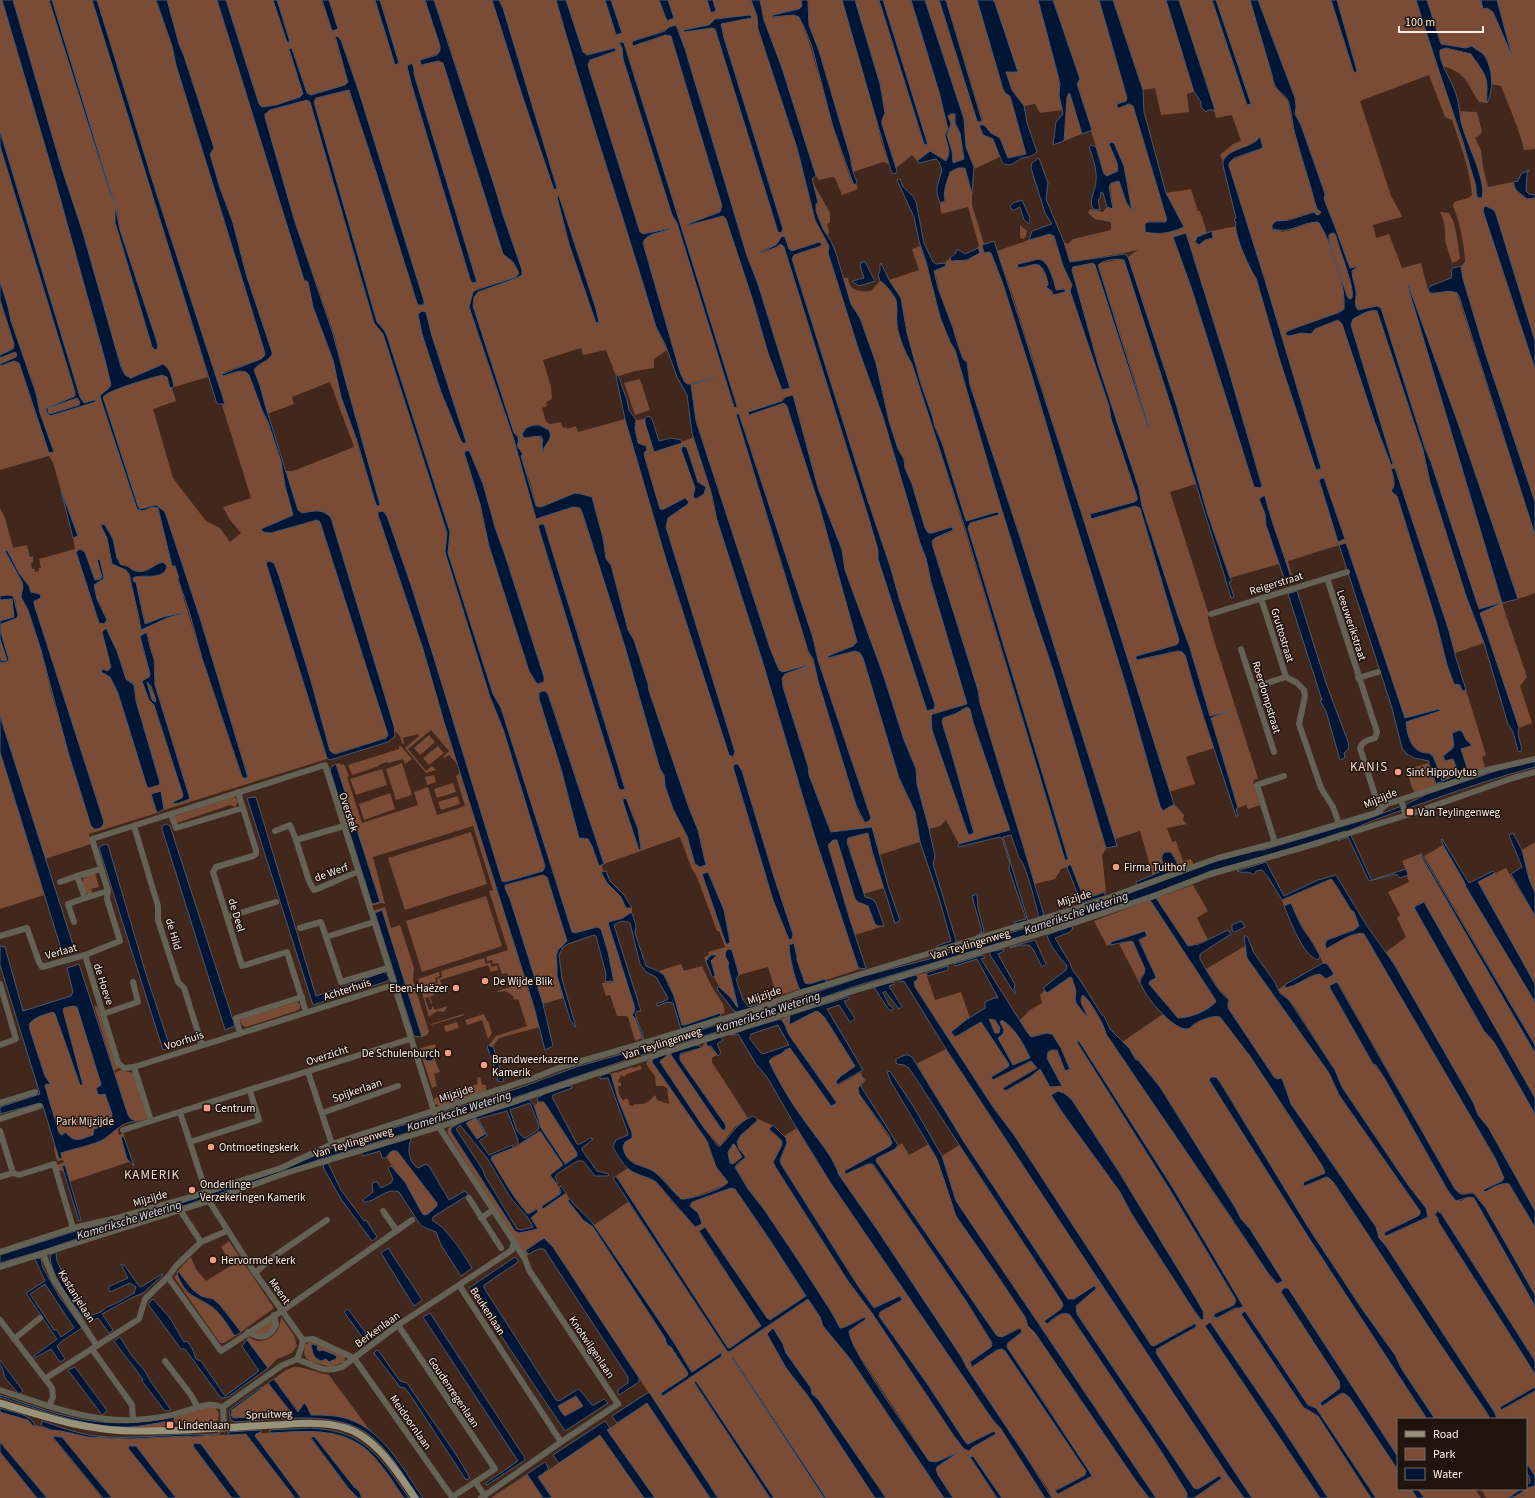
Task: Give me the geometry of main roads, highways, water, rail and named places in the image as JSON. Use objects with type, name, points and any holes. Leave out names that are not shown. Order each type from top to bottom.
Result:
[{"type":"main road","name":"Spruitweg","points":[[0,1403],[52,1420],[102,1430],[143,1431],[310,1424],[343,1427],[371,1443],[392,1465],[414,1498]]},
{"type":"water","points":[[2,0],[13,0],[61,166],[83,233],[121,367],[125,375],[131,378],[163,364],[168,369],[172,378],[174,387],[170,388],[167,377],[162,375],[121,388],[103,397],[138,506],[140,509],[156,505],[165,512],[200,618],[248,778],[242,777],[202,658],[189,611],[178,579],[179,578],[175,566],[172,566],[158,508],[153,507],[142,511],[137,509],[101,400],[100,396],[111,385],[105,360],[55,180]]},
{"type":"water","points":[[49,0],[52,0],[113,200],[112,200]]},
{"type":"water","points":[[92,0],[97,0],[156,192],[225,404],[217,404]]},
{"type":"water","points":[[156,0],[167,0],[179,44],[214,148],[210,154],[220,188],[233,223],[246,274],[272,352],[270,357],[254,370],[298,510],[302,513],[321,511],[331,518],[394,726],[395,736],[388,742],[330,760],[327,758],[266,563],[269,561],[274,563],[279,576],[311,681],[330,751],[335,754],[386,738],[388,735],[320,522],[317,520],[271,533],[263,532],[261,529],[293,515],[285,486],[281,461],[268,422],[249,375],[241,371],[223,376],[222,374],[261,359],[265,355],[176,65],[172,46]]},
{"type":"water","points":[[217,0],[226,0],[259,104],[262,107],[276,105],[300,97],[303,94],[289,49],[290,48],[292,49],[307,93],[311,95],[345,85],[348,82],[335,37],[337,36],[341,40],[359,92],[424,305],[418,305],[417,303],[349,90],[316,98],[314,102],[377,322],[387,336],[450,532],[448,553],[493,694],[501,708],[572,932],[575,933],[597,927],[601,929],[608,952],[614,982],[605,982],[606,974],[596,936],[594,935],[563,947],[559,955],[562,979],[575,1027],[570,1019],[557,976],[556,956],[558,950],[567,941],[547,877],[543,875],[505,885],[543,1004],[553,1046],[545,1050],[534,1007],[444,722],[423,649],[378,512],[383,511],[387,516],[411,585],[502,881],[505,882],[543,871],[545,866],[503,729],[490,697],[445,552],[447,533],[383,334],[374,323],[310,102],[307,100],[270,110],[265,114],[265,117],[294,219],[333,334],[380,505],[376,505],[356,438],[341,397],[333,360],[313,307],[308,282],[304,280]]},
{"type":"water","points":[[273,0],[277,0],[290,42],[287,42]]},
{"type":"water","points":[[322,0],[329,0],[338,29],[332,31]]},
{"type":"water","points":[[375,0],[380,0],[399,63],[395,65]]},
{"type":"water","points":[[425,0],[434,0],[522,270],[522,275],[517,278],[478,292],[474,297],[473,306],[514,433],[518,437],[517,446],[523,454],[521,456],[536,506],[541,507],[575,493],[592,497],[603,538],[606,559],[611,565],[628,630],[634,640],[649,691],[698,830],[706,865],[700,867],[695,864],[687,836],[673,809],[665,786],[664,775],[660,769],[625,647],[582,512],[580,508],[573,507],[536,519],[514,440],[469,307],[473,292],[516,277],[519,273],[513,262],[503,254],[443,63],[438,61],[421,65],[420,60],[437,55],[440,51],[440,46]]},
{"type":"water","points":[[492,0],[499,0],[503,8],[557,188],[554,190],[522,95]]},
{"type":"water","points":[[556,0],[566,0],[583,52],[587,55],[615,48],[616,51],[590,60],[588,64],[589,69],[640,232],[643,234],[672,228],[651,235],[645,239],[643,243],[680,372],[684,381],[687,384],[691,384],[718,376],[691,385],[696,421],[770,648],[779,670],[783,672],[807,665],[785,674],[782,678],[783,687],[808,766],[809,775],[830,830],[831,832],[872,827],[889,889],[900,920],[898,922],[895,923],[872,851],[868,833],[848,838],[847,842],[865,897],[872,899],[876,903],[884,926],[878,926],[875,924],[868,906],[858,902],[855,899],[837,840],[833,840],[828,845],[866,968],[861,969],[858,967],[816,841],[762,660],[717,520],[711,492],[692,433],[687,395],[677,377],[665,344],[656,327]]},
{"type":"water","points":[[605,0],[611,0],[622,33],[616,35]]},
{"type":"water","points":[[659,0],[668,0],[674,18],[667,21]]},
{"type":"water","points":[[707,0],[713,0],[716,11],[711,13]]},
{"type":"water","points":[[751,0],[760,0],[764,20],[782,68],[816,176],[812,179],[818,203],[816,204],[816,211],[823,229],[831,241],[836,253],[851,304],[860,318],[876,363],[889,421],[898,449],[904,459],[905,468],[912,484],[925,528],[928,533],[952,527],[953,530],[935,538],[932,541],[933,547],[978,690],[980,703],[1044,915],[1039,917],[1028,876],[1019,858],[1011,835],[1003,837],[1028,921],[1015,924],[1014,922],[1026,919],[1009,869],[1010,864],[1002,838],[1000,837],[958,847],[959,844],[1010,830],[973,722],[970,709],[967,707],[955,714],[943,718],[942,722],[974,833],[970,835],[968,834],[932,730],[931,716],[933,714],[967,704],[931,582],[926,558],[920,543],[883,417],[859,351],[828,253],[829,246],[815,220],[797,148],[758,29],[757,16]]},
{"type":"water","points":[[801,0],[807,0],[808,2],[809,25],[819,51],[850,156],[853,172],[857,182],[855,185],[833,127],[812,47],[799,17],[794,15],[771,17],[773,15],[799,9],[802,6]]},
{"type":"water","points":[[842,0],[855,0],[880,84],[885,113],[882,124],[897,171],[895,174],[891,171]]},
{"type":"water","points":[[879,0],[883,0],[928,145],[924,144]]},
{"type":"water","points":[[911,0],[925,0],[964,119],[966,147],[974,167],[972,194],[965,168],[958,168],[950,172],[945,189],[945,201],[940,203],[937,194],[937,187],[942,170],[939,162],[936,159],[919,163],[917,161],[930,151],[946,161],[949,154],[945,135],[948,129],[939,92]],"holes":[[[955,114],[955,123],[960,133],[964,159],[953,163],[952,151],[947,135],[951,124],[948,116]]]},
{"type":"water","points":[[939,0],[946,0],[982,121],[977,121]]},
{"type":"water","points":[[977,0],[993,0],[995,3],[1018,72],[1006,72],[1012,90],[1024,106],[1027,123],[1037,152],[1010,165],[1002,162],[993,139],[983,135],[979,125],[984,125],[991,133],[1000,138],[1008,158],[1026,154],[1010,96],[1005,93],[1003,89]]},
{"type":"water","points":[[1038,0],[1053,0],[1080,79],[1077,84],[1092,130],[1082,134],[1069,93],[1067,97],[1064,141],[1053,145],[1056,122],[1063,114],[1059,95],[1060,83]]},
{"type":"water","points":[[1099,0],[1113,0],[1143,90],[1144,112],[1166,193],[1184,227],[1174,231],[1165,233],[1145,232],[1145,224],[1147,222],[1165,222],[1167,220],[1133,106],[1129,104],[1119,108],[1117,107],[1117,104],[1126,101],[1127,98]]},
{"type":"water","points":[[1166,0],[1179,0],[1215,110],[1208,110],[1206,112],[1201,107],[1201,102],[1194,92]]},
{"type":"water","points":[[1212,0],[1216,0],[1251,104],[1247,105]]},
{"type":"water","points":[[1250,0],[1258,0],[1295,98],[1295,114],[1301,125],[1325,194],[1324,199],[1350,268],[1359,266],[1352,271],[1356,291],[1355,303],[1357,308],[1358,310],[1377,306],[1381,308],[1425,448],[1431,462],[1479,609],[1500,603],[1480,613],[1519,728],[1518,734],[1521,752],[1518,751],[1513,732],[1508,724],[1484,643],[1466,596],[1430,482],[1423,450],[1377,311],[1362,314],[1353,319],[1351,325],[1393,464],[1391,465],[1374,420],[1342,324],[1338,320],[1315,329],[1311,334],[1302,333],[1289,336],[1286,335],[1286,332],[1344,309],[1343,288],[1338,268],[1349,299],[1352,298],[1352,293],[1346,268],[1334,233],[1329,235],[1329,240],[1334,257],[1329,242],[1319,223],[1317,222],[1285,230],[1272,229],[1272,225],[1276,221],[1289,220],[1314,212],[1317,215],[1321,212],[1317,209],[1315,203],[1294,130],[1289,103],[1285,96],[1275,86]]},
{"type":"water","points":[[1331,0],[1337,0],[1357,71],[1354,73]]},
{"type":"water","points":[[1416,0],[1427,0],[1441,44],[1466,48],[1472,46],[1484,55],[1491,72],[1492,86],[1487,103],[1486,77],[1471,54],[1446,48],[1440,50],[1441,60],[1456,95],[1463,129],[1479,171],[1483,190],[1482,198],[1478,198],[1476,193],[1476,185],[1463,142]]},
{"type":"water","points":[[1481,0],[1497,0],[1512,56],[1493,12],[1487,8],[1483,9]]},
{"type":"water","points":[[750,15],[752,17],[751,18],[721,24],[783,229],[781,233],[778,232],[715,29],[683,31],[709,25],[715,19]]},
{"type":"water","points":[[676,25],[685,49],[747,256],[758,284],[790,388],[782,390],[768,353],[753,301],[726,219],[723,216],[688,224],[720,212],[722,206],[671,36],[666,35],[633,46],[632,44],[633,41],[665,31],[669,27]]},
{"type":"water","points":[[619,43],[624,43],[737,406],[736,408],[734,407],[677,223],[672,215],[623,59],[622,48]]},
{"type":"water","points":[[412,63],[414,74],[477,282],[472,283],[470,279],[411,83],[407,66]]},
{"type":"water","points":[[0,131],[80,397],[84,403],[94,400],[96,401],[50,416],[46,411],[46,408],[75,396],[75,392],[0,146]],"holes":[[[77,398],[80,402],[79,405],[50,414],[48,412],[48,408]]]},
{"type":"water","points":[[1260,137],[1263,148],[1234,158],[1229,163],[1229,166],[1321,468],[1316,470],[1280,361],[1256,278],[1239,242],[1236,222],[1234,220],[1236,218],[1223,165],[1223,161],[1226,156],[1235,150],[1251,144]]},
{"type":"water","points":[[1111,142],[1114,143],[1124,166],[1132,211],[1126,202],[1119,181],[1111,183],[1109,187],[1113,209],[1107,207],[1103,193],[1101,192],[1098,200],[1100,210],[1093,209],[1091,202],[1096,185],[1096,172],[1089,147],[1092,145],[1096,147],[1104,174],[1107,176],[1118,171],[1117,163],[1109,144]]},
{"type":"water","points":[[1039,158],[1048,183],[1046,199],[1064,242],[1070,262],[1125,254],[1128,257],[1176,404],[1208,515],[1232,581],[1229,582],[1234,597],[1231,598],[1124,260],[1110,260],[1098,265],[1149,428],[1095,265],[1093,263],[1073,267],[1072,270],[1098,364],[1139,489],[1142,506],[1190,648],[1210,716],[1229,711],[1211,718],[1238,808],[1236,809],[1238,816],[1236,816],[1203,716],[1185,655],[1178,651],[1136,659],[1136,656],[1176,645],[1179,640],[1140,508],[1135,506],[1091,519],[1090,514],[1134,502],[1137,500],[1137,497],[1111,419],[1109,406],[1070,291],[1072,285],[1063,266],[1054,236],[1050,234],[1029,240],[1032,231],[1052,224],[1045,213],[1031,168],[1032,163]]},
{"type":"water","points":[[1529,170],[1527,173],[1526,191],[1529,194],[1535,195],[1535,198],[1527,199],[1516,190],[1513,182],[1518,181],[1521,174]]},
{"type":"water","points":[[900,179],[903,187],[913,196],[916,202],[924,243],[933,262],[936,264],[945,263],[946,266],[934,271],[938,288],[963,359],[967,362],[970,385],[1020,537],[1117,846],[1106,848],[1053,670],[1032,608],[993,481],[955,350],[950,342],[940,317],[919,241],[914,217],[897,180]]},
{"type":"water","points":[[559,196],[596,309],[599,322],[596,323],[569,244],[557,197]]},
{"type":"water","points":[[1022,200],[1030,218],[1029,224],[1024,220],[1020,207],[1012,210],[1010,206],[1013,203]]},
{"type":"water","points":[[115,206],[120,230],[157,342],[158,347],[156,350],[152,347],[115,223]]},
{"type":"water","points":[[1486,206],[1494,210],[1496,214],[1535,341],[1535,369],[1483,211],[1484,207]]},
{"type":"water","points":[[1212,231],[1213,238],[1205,240],[1199,245],[1195,242],[1197,237]]},
{"type":"water","points":[[1186,233],[1228,368],[1262,486],[1260,488],[1254,487],[1192,290],[1173,237]]},
{"type":"water","points":[[782,236],[785,237],[789,249],[792,251],[819,242],[822,244],[821,246],[794,255],[792,259],[900,601],[935,705],[934,709],[927,711],[878,559],[878,550],[869,519],[784,247],[781,244],[775,248],[758,253],[776,245]]},
{"type":"water","points":[[994,241],[1174,804],[1163,811],[1160,806],[1126,686],[1003,284],[991,253],[984,253],[982,245]]},
{"type":"water","points":[[978,248],[980,253],[967,260],[951,261],[950,258],[956,253],[957,249],[965,254]]},
{"type":"water","points":[[1039,259],[1046,263],[1056,290],[1065,289],[1065,292],[1053,295],[1052,291],[1046,287],[1048,284],[1045,273],[1039,265],[1036,264],[1025,267],[1017,267],[1018,264]]},
{"type":"water","points":[[862,262],[865,262],[875,281],[859,286],[852,281],[864,278],[860,265]]},
{"type":"water","points":[[881,263],[889,280],[901,298],[907,333],[921,384],[935,427],[942,443],[966,521],[997,512],[999,513],[998,515],[970,523],[968,528],[1068,858],[1067,860],[1065,860],[964,525],[912,364],[899,335],[896,300],[889,289],[880,281],[878,275]]},
{"type":"water","points":[[1461,266],[1463,279],[1484,349],[1535,502],[1535,535],[1459,296],[1454,292],[1430,293],[1428,290],[1430,286],[1451,278],[1451,271],[1453,268]]},
{"type":"water","points":[[0,281],[11,321],[36,393],[40,413],[54,452],[49,453],[19,363],[14,361],[0,366],[0,364],[16,357],[17,354],[15,352],[0,358],[0,355],[13,349],[14,344],[0,300]]},
{"type":"water","points":[[1408,284],[1458,423],[1518,599],[1502,603]]},
{"type":"water","points":[[422,311],[426,312],[432,336],[465,438],[466,442],[464,444],[461,441],[441,392],[422,334],[418,314]]},
{"type":"water","points":[[618,375],[629,410],[636,420],[635,428],[638,443],[646,446],[647,450],[644,453],[645,458],[660,509],[662,510],[685,498],[689,502],[668,518],[666,527],[735,752],[733,757],[729,755],[667,563],[625,419],[616,376]]},
{"type":"water","points":[[793,395],[818,488],[842,550],[845,570],[884,677],[904,740],[916,769],[917,784],[935,856],[933,864],[956,943],[937,948],[937,946],[951,941],[939,898],[920,842],[915,812],[899,778],[863,658],[860,653],[855,651],[828,658],[828,656],[853,646],[857,642],[819,505],[787,406],[784,403],[749,415],[748,412],[782,401],[785,397]]},
{"type":"water","points":[[736,414],[739,414],[813,638],[818,660],[871,818],[865,823],[856,805],[818,681],[813,659],[808,651]]},
{"type":"water","points":[[649,416],[652,419],[659,441],[671,438],[681,440],[682,443],[654,452],[645,423],[645,418]]},
{"type":"water","points":[[539,425],[549,430],[550,437],[543,450],[543,454],[542,443],[543,440],[541,436],[524,438],[522,434],[526,428]]},
{"type":"water","points":[[683,446],[686,447],[688,451],[698,482],[706,487],[704,494],[696,499],[693,497],[695,488],[681,449]]},
{"type":"water","points":[[469,450],[483,484],[495,527],[544,677],[544,682],[537,684],[529,671],[489,546],[480,504],[464,452]]},
{"type":"water","points":[[1395,468],[1449,631],[1466,690],[1462,691],[1460,685],[1454,684],[1397,496],[1391,491],[1394,483],[1391,469]]},
{"type":"water","points":[[1324,478],[1345,539],[1338,542],[1319,480]]},
{"type":"water","points":[[61,490],[78,536],[73,538]]},
{"type":"water","points":[[1265,496],[1292,581],[1289,584],[1286,584],[1266,525],[1265,514],[1259,499]]},
{"type":"water","points":[[102,524],[105,525],[113,539],[117,558],[121,565],[140,572],[163,562],[167,566],[162,574],[157,576],[133,578],[134,582],[136,582],[145,624],[163,617],[181,614],[167,618],[141,630],[129,574],[126,570],[112,564],[107,538],[101,526]]},
{"type":"water","points":[[544,524],[625,789],[622,790],[619,789],[538,526]]},
{"type":"water","points":[[1346,543],[1405,718],[1439,709],[1440,711],[1406,722],[1409,738],[1418,751],[1429,753],[1433,756],[1442,778],[1441,780],[1443,781],[1459,774],[1453,759],[1445,761],[1443,756],[1452,749],[1454,745],[1452,733],[1460,730],[1471,744],[1471,746],[1461,749],[1469,774],[1444,783],[1440,782],[1436,784],[1429,761],[1414,758],[1407,754],[1402,748],[1392,708],[1339,545]]},
{"type":"water","points":[[80,549],[85,552],[95,580],[102,577],[97,560],[100,560],[104,578],[94,585],[97,599],[107,620],[104,624],[99,623],[76,552]]},
{"type":"water","points":[[7,550],[19,573],[29,586],[31,592],[40,594],[41,597],[34,601],[34,604],[104,822],[102,827],[94,829],[91,826],[68,752],[41,650],[28,610],[21,597],[23,587],[22,582],[5,551]]},
{"type":"water","points":[[1297,591],[1326,683],[1348,742],[1349,748],[1344,753],[1345,758],[1340,760],[1326,711],[1320,701],[1322,700],[1288,594]]},
{"type":"water","points":[[0,596],[13,596],[18,615],[17,618],[1,624],[1,633],[9,660],[2,663],[0,661],[0,656],[2,661],[7,660],[0,639],[0,621],[14,617],[12,599],[0,600]]},
{"type":"water","points":[[106,628],[117,651],[126,679],[134,685],[136,701],[160,783],[159,785],[150,788],[147,787],[118,693],[110,677],[101,672],[102,669],[108,671],[111,667],[102,632]]},
{"type":"water","points":[[147,633],[154,659],[155,685],[190,799],[179,803],[173,804],[173,802],[182,798],[183,795],[154,705],[149,700],[142,681],[149,677],[150,674],[140,636]],"holes":[[[147,682],[151,686],[156,700],[155,702],[152,700]]]},
{"type":"water","points":[[545,691],[548,694],[604,864],[599,866],[588,839],[579,838],[561,769],[539,699],[539,693]]},
{"type":"water","points":[[0,716],[75,951],[63,955],[0,752]]},
{"type":"water","name":"Kameriksche Wetering","points":[[1535,761],[1535,767],[1453,792],[1377,819],[1349,831],[1372,880],[1406,869],[1408,875],[1400,878],[1396,874],[1369,881],[1348,837],[1338,841],[1346,832],[1345,831],[1294,848],[1211,871],[1155,893],[1046,929],[856,986],[772,1015],[639,1056],[637,1050],[864,976],[929,959],[1106,902],[1212,862],[1255,850],[1263,850],[1370,818],[1407,804],[1427,794],[1508,767]]},
{"type":"water","points":[[336,764],[380,902],[372,904],[330,770],[331,767]]},
{"type":"water","points":[[735,764],[738,764],[742,771],[793,934],[792,939],[789,940],[773,900],[733,767]]},
{"type":"water","points":[[161,791],[164,809],[157,813],[151,794]]},
{"type":"water","points":[[256,797],[316,996],[384,972],[387,974],[389,979],[388,981],[313,1005],[247,798]]},
{"type":"water","points":[[626,798],[638,829],[641,849],[639,850],[623,802],[623,799]]},
{"type":"water","points":[[166,824],[170,826],[235,1026],[225,1030],[162,829],[162,826]]},
{"type":"water","points":[[1513,833],[1522,850],[1529,879],[1535,893],[1535,916],[1511,874],[1522,867],[1509,835]]},
{"type":"water","points":[[1442,839],[1469,883],[1493,871],[1495,873],[1478,882],[1535,984],[1535,1002],[1466,887],[1443,845]]},
{"type":"water","points":[[105,844],[108,845],[146,974],[169,1044],[190,1038],[191,1041],[163,1050],[99,848]]},
{"type":"water","points":[[1165,852],[1171,852],[1177,862],[1177,870],[1137,885],[1136,882],[1165,869],[1162,856]]},
{"type":"water","points":[[1422,855],[1535,1045],[1535,1053],[1421,856]]},
{"type":"water","points":[[1266,862],[1284,896],[1318,880],[1336,875],[1367,926],[1394,964],[1473,1102],[1478,1115],[1488,1127],[1535,1211],[1535,1227],[1509,1184],[1494,1187],[1485,1192],[1483,1190],[1502,1181],[1504,1178],[1495,1158],[1364,934],[1355,934],[1326,949],[1325,944],[1327,940],[1354,930],[1359,926],[1354,912],[1351,910],[1333,881],[1331,879],[1282,900],[1262,870],[1256,871],[1254,875],[1237,871]]},
{"type":"water","points":[[1071,865],[1084,899],[1105,892],[1105,896],[1081,903],[1067,867]]},
{"type":"water","points":[[606,871],[610,881],[624,895],[632,908],[626,908],[621,897],[607,883],[601,872]]},
{"type":"water","points":[[708,872],[724,910],[730,942],[728,944],[726,944],[702,874]]},
{"type":"water","points":[[977,894],[978,908],[984,932],[975,937],[982,932],[972,896]]},
{"type":"water","points":[[1156,898],[1188,946],[1199,944],[1228,930],[1231,934],[1200,954],[1200,959],[1216,986],[1229,1000],[1228,1008],[1274,1077],[1277,1079],[1282,1078],[1291,1104],[1376,1227],[1379,1238],[1386,1246],[1495,1413],[1497,1418],[1490,1418],[1334,1183],[1326,1177],[1305,1186],[1303,1185],[1304,1182],[1325,1173],[1323,1167],[1250,1056],[1220,1017],[1211,1017],[1203,1020],[1194,1024],[1188,1029],[1181,1028],[1174,1024],[1166,1018],[1151,1001],[1141,986],[1140,980],[1145,969],[1133,942],[1131,941],[1110,945],[1111,942],[1145,931],[1147,936],[1139,940],[1156,977],[1150,981],[1149,984],[1178,1018],[1188,1017],[1198,1013],[1216,1002],[1150,900]]},
{"type":"water","points":[[1424,902],[1535,1098],[1535,1114],[1494,1042],[1484,1031],[1416,911],[1414,907]]},
{"type":"water","points":[[1291,903],[1301,925],[1320,956],[1318,960],[1307,952],[1293,928],[1284,906]]},
{"type":"water","points":[[382,910],[422,1037],[414,1036],[375,913]]},
{"type":"water","points":[[632,913],[636,926],[635,933],[646,966],[664,975],[674,996],[682,1025],[720,1013],[721,1016],[681,1029],[673,1003],[668,1002],[657,1006],[656,1004],[667,1000],[668,998],[656,977],[646,972],[640,964],[630,923],[623,921],[614,925],[641,1011],[637,1011],[635,1014],[644,1039],[643,1040],[635,1018],[632,1015],[635,1010],[634,1005],[608,923],[623,918]]},
{"type":"water","points":[[1241,921],[1245,927],[1235,932],[1232,930],[1232,925]]},
{"type":"water","points":[[1071,926],[1073,928],[1070,932],[1055,938],[1072,969],[1104,1016],[1110,1029],[1129,1048],[1136,1060],[1138,1060],[1160,1087],[1241,1219],[1250,1229],[1283,1281],[1277,1284],[1268,1273],[1106,1034],[1093,1007],[1083,995],[1081,998],[1081,1003],[1087,1017],[1076,1003],[1076,991],[1072,978],[1070,977],[1047,993],[1043,988],[1066,970],[1067,965],[1061,960],[1055,951],[1047,935]]},
{"type":"water","points":[[1244,936],[1247,936],[1254,953],[1274,981],[1280,993],[1289,1000],[1335,1070],[1342,1087],[1408,1185],[1426,1208],[1428,1217],[1386,1236],[1384,1235],[1385,1232],[1418,1216],[1420,1211],[1339,1095],[1329,1073],[1247,958]]},
{"type":"water","points":[[1035,940],[1046,964],[1042,967],[1033,949],[1029,945],[1020,945],[1010,948]]},
{"type":"water","points":[[794,943],[797,960],[805,983],[809,984],[825,979],[826,983],[800,990],[791,962],[789,945]]},
{"type":"water","points":[[0,947],[5,947],[23,1011],[71,996],[73,992],[67,968],[79,964],[128,1115],[131,1119],[137,1121],[132,1121],[119,1127],[100,1141],[61,1153],[62,1158],[59,1159],[43,1106],[40,1103],[0,1114],[0,1107],[40,1094],[0,965]],"holes":[[[73,1006],[77,1007],[101,1084],[96,1088],[98,1094],[105,1094],[112,1114],[111,1121],[106,1125],[94,1129],[93,1135],[78,1140],[72,1138],[66,1132],[62,1135],[59,1133],[45,1086],[46,1084],[51,1085],[45,1076],[29,1024],[40,1016],[53,1012],[55,1014],[80,1085],[83,1085],[63,1010],[64,1008]]]},
{"type":"water","points":[[728,949],[732,950],[739,975],[736,979],[743,1000],[749,1007],[758,1004],[759,1006],[737,1012],[734,1011],[717,989],[718,986],[738,1007],[728,966],[729,963],[725,956]]},
{"type":"water","points":[[1004,949],[1004,951],[998,954],[1015,985],[1015,994],[990,955],[990,952]]},
{"type":"water","points":[[711,955],[717,955],[711,961],[715,975],[714,977],[712,977],[706,961]]},
{"type":"water","points":[[983,955],[985,958],[981,959],[1031,1037],[1047,1033],[1052,1034],[1061,1048],[1070,1069],[1065,1071],[1057,1050],[1048,1052],[1047,1058],[1062,1086],[1050,1087],[1040,1069],[1030,1077],[1005,1091],[1003,1088],[1037,1068],[1031,1061],[993,1080],[991,1077],[1008,1067],[1009,1064],[981,1022],[955,1037],[951,1032],[985,1008],[985,1002],[998,998],[977,959],[955,966],[954,964]],"holes":[[[989,1019],[995,1020],[1000,1028],[999,1033],[995,1033]],[[1002,1020],[1007,1023],[1019,1037],[1030,1058],[1013,1065],[998,1038],[1003,1034],[1004,1030],[1000,1022]]]},
{"type":"water","points":[[1323,963],[1327,964],[1333,972],[1333,975],[1326,979],[1320,974],[1316,975],[1285,988],[1286,984]]},
{"type":"water","points":[[948,966],[948,970],[928,976],[926,973]]},
{"type":"water","points":[[915,975],[918,979],[914,982],[915,987],[1151,1345],[1154,1346],[1196,1324],[1196,1327],[1157,1349],[1156,1353],[1252,1498],[1244,1498],[1226,1473],[946,1049],[904,981],[900,982],[899,980]]},
{"type":"water","points":[[893,982],[895,984],[889,986],[902,1007],[899,1009],[885,991],[883,993],[889,1005],[893,1008],[893,1010],[889,1010],[874,987]]},
{"type":"water","points":[[1337,982],[1455,1189],[1461,1194],[1473,1193],[1485,1207],[1535,1295],[1535,1306],[1474,1198],[1469,1197],[1456,1201],[1448,1191],[1385,1079],[1376,1065],[1373,1064],[1330,988],[1330,985]]},
{"type":"water","points":[[848,997],[850,999],[844,1001],[855,1019],[850,1022],[839,1005],[827,1009],[863,1070],[837,1085],[836,1081],[855,1066],[825,1018],[816,1011],[789,1025],[790,1015]]},
{"type":"water","points":[[781,1019],[789,1035],[837,1103],[831,1106],[790,1048],[769,1061],[791,1101],[829,1155],[839,1175],[962,1358],[967,1368],[1052,1498],[1045,1498],[1001,1429],[992,1419],[830,1182],[767,1077],[756,1064],[738,1034],[730,1035]],"holes":[[[778,1025],[789,1045],[763,1054],[750,1039],[750,1036],[751,1034]]]},
{"type":"water","points":[[720,1037],[723,1040],[717,1044],[721,1053],[718,1056],[711,1046],[707,1046],[706,1042]]},
{"type":"water","points":[[1079,1041],[1173,1188],[1243,1306],[1240,1308],[1235,1308],[1217,1318],[1214,1317],[1214,1314],[1234,1305],[1236,1300],[1170,1190],[1078,1044],[1077,1042]]},
{"type":"water","points":[[489,1045],[491,1047],[493,1046],[504,1081],[498,1081],[487,1046]]},
{"type":"water","points":[[696,1045],[700,1046],[701,1048],[680,1054],[680,1060],[725,1124],[725,1130],[722,1130],[671,1055],[671,1053]]},
{"type":"water","points":[[427,1049],[431,1049],[435,1055],[431,1061],[427,1061],[423,1057],[423,1053]]},
{"type":"water","name":"Kameriksche Wetering","points":[[633,1051],[635,1057],[433,1125],[321,1159],[186,1205],[133,1220],[0,1263],[0,1255],[82,1229],[114,1223],[191,1200],[284,1169],[337,1146],[522,1087],[576,1067]]},
{"type":"water","points":[[666,1054],[667,1056],[660,1062],[704,1128],[718,1146],[724,1142],[742,1122],[753,1116],[758,1120],[741,1135],[737,1142],[739,1149],[745,1158],[735,1167],[748,1189],[763,1208],[794,1254],[840,1328],[865,1317],[866,1319],[849,1331],[852,1341],[870,1374],[929,1461],[936,1462],[959,1452],[938,1466],[936,1469],[938,1475],[953,1498],[944,1498],[851,1360],[823,1326],[820,1317],[808,1299],[729,1352],[727,1351],[613,1178],[616,1176],[728,1348],[761,1326],[699,1231],[705,1227],[767,1318],[770,1320],[806,1296],[735,1189],[731,1188],[692,1202],[690,1206],[698,1213],[702,1223],[695,1227],[656,1182],[630,1170],[619,1158],[613,1147],[616,1140],[628,1135],[628,1133],[608,1078],[600,1079],[600,1076],[609,1073],[611,1074],[618,1099],[632,1133],[632,1138],[625,1142],[623,1147],[628,1159],[656,1173],[681,1199],[706,1194],[720,1188],[728,1182],[716,1167],[707,1141],[652,1062],[653,1059]],"holes":[[[733,1144],[742,1157],[733,1164],[730,1163],[728,1152]]]},
{"type":"water","points":[[905,1055],[912,1057],[964,1142],[1068,1299],[1074,1299],[1094,1286],[1096,1287],[1096,1289],[1076,1306],[1077,1314],[1194,1488],[1198,1489],[1219,1476],[1221,1477],[1221,1479],[1194,1498],[1185,1498],[1187,1497],[1187,1493],[1159,1448],[1070,1315],[1061,1314],[1047,1324],[1044,1321],[1061,1309],[1063,1305],[1062,1302],[909,1068],[896,1063],[896,1059]]},
{"type":"water","points":[[890,1071],[915,1109],[942,1156],[956,1201],[1156,1498],[1149,1498],[1136,1481],[1035,1333],[1028,1326],[1025,1317],[956,1216],[937,1159],[891,1082],[887,1072]]},
{"type":"water","points":[[1211,1077],[1216,1077],[1220,1082],[1308,1227],[1360,1306],[1395,1355],[1401,1368],[1434,1418],[1426,1418],[1309,1238],[1209,1080]]},
{"type":"water","points":[[863,1078],[865,1080],[861,1085],[862,1088],[898,1145],[895,1149],[877,1158],[876,1161],[997,1336],[1002,1337],[1020,1328],[1022,1332],[1008,1343],[1007,1347],[1092,1476],[1058,1494],[1055,1491],[1085,1475],[1086,1471],[1005,1351],[1002,1349],[997,1350],[972,1367],[970,1362],[991,1347],[992,1343],[966,1301],[873,1164],[868,1164],[846,1174],[844,1171],[890,1146],[892,1143],[889,1135],[859,1094],[858,1088],[864,1081]]},
{"type":"water","points":[[572,1086],[572,1088],[553,1095],[552,1097],[577,1144],[580,1144],[590,1138],[593,1139],[582,1148],[582,1150],[597,1171],[609,1174],[608,1176],[595,1176],[583,1161],[577,1161],[557,1174],[555,1177],[558,1183],[557,1184],[550,1175],[563,1165],[540,1131],[518,1145],[518,1140],[507,1111],[478,1119],[487,1136],[479,1141],[489,1155],[513,1145],[513,1148],[492,1156],[491,1159],[513,1195],[528,1214],[537,1209],[538,1212],[531,1218],[538,1229],[519,1233],[515,1231],[451,1132],[451,1128],[479,1115],[529,1099],[534,1105],[541,1128],[565,1164],[577,1156],[577,1153],[544,1102],[538,1102],[537,1098],[544,1094]],"holes":[[[530,1103],[539,1126],[538,1130],[524,1138],[517,1131],[510,1110]],[[476,1118],[485,1134],[477,1139],[466,1123]],[[460,1125],[487,1158],[510,1197],[528,1218],[533,1227],[521,1230],[517,1229],[485,1176],[483,1170],[456,1129]]]},
{"type":"water","points":[[1058,1091],[1064,1093],[1072,1100],[1119,1172],[1198,1302],[1203,1311],[1204,1319],[1201,1320],[1193,1309],[1131,1213],[1120,1192],[1051,1095]]},
{"type":"water","points":[[773,1125],[786,1138],[787,1143],[780,1160],[781,1164],[858,1286],[874,1308],[900,1296],[902,1300],[880,1312],[879,1316],[928,1385],[966,1443],[968,1444],[994,1431],[996,1434],[973,1447],[969,1451],[964,1449],[954,1436],[872,1313],[848,1281],[776,1168],[773,1162],[782,1145],[782,1141],[769,1129]]},
{"type":"water","points":[[413,1136],[409,1144],[409,1153],[412,1162],[418,1168],[426,1164],[429,1166],[449,1200],[465,1191],[468,1195],[433,1217],[432,1220],[442,1227],[458,1246],[472,1268],[461,1276],[441,1245],[436,1232],[421,1226],[399,1192],[390,1191],[373,1200],[364,1202],[363,1200],[373,1192],[372,1184],[374,1182],[377,1182],[381,1188],[391,1183],[393,1179],[388,1168],[391,1166],[405,1182],[424,1215],[428,1214],[437,1206],[437,1203],[397,1151],[392,1151],[385,1158],[382,1158],[380,1151],[363,1156],[361,1152]]},
{"type":"water","points":[[121,1137],[124,1137],[134,1166],[127,1159]]},
{"type":"water","points":[[328,1163],[341,1190],[364,1221],[366,1220],[377,1237],[372,1241],[341,1199],[324,1169],[323,1165]]},
{"type":"water","points":[[65,1165],[81,1220],[79,1221],[62,1166]]},
{"type":"water","points":[[561,1186],[566,1193],[543,1209],[542,1206],[560,1194],[561,1191],[559,1188]]},
{"type":"water","points":[[569,1198],[594,1225],[673,1341],[691,1371],[692,1372],[721,1353],[722,1356],[663,1396],[661,1395],[661,1393],[687,1376],[688,1373],[671,1347],[667,1345],[665,1338],[593,1227],[583,1220],[568,1201]]},
{"type":"water","points":[[1437,1211],[1441,1213],[1535,1361],[1535,1374],[1439,1223],[1437,1217],[1435,1216]]},
{"type":"water","points":[[544,1238],[553,1247],[639,1378],[639,1382],[619,1395],[618,1390],[628,1383],[628,1377],[544,1249],[538,1249],[529,1254],[526,1252],[526,1250]]},
{"type":"water","points":[[388,1248],[422,1300],[414,1306],[381,1253]]},
{"type":"water","points":[[56,1252],[57,1261],[70,1289],[92,1315],[101,1312],[107,1307],[134,1293],[136,1287],[130,1283],[110,1292],[108,1287],[128,1278],[121,1264],[124,1265],[141,1287],[162,1274],[163,1275],[143,1293],[102,1314],[113,1330],[109,1333],[98,1318],[88,1323],[64,1291],[51,1263],[50,1255]]},
{"type":"water","points":[[515,1257],[518,1262],[484,1285],[484,1288],[556,1400],[559,1401],[578,1389],[592,1405],[604,1399],[608,1403],[565,1431],[469,1288]],"holes":[[[576,1396],[583,1406],[565,1416],[558,1406]]]},
{"type":"water","points":[[35,1259],[41,1259],[43,1268],[59,1296],[82,1328],[57,1346],[65,1359],[60,1362],[51,1349],[35,1358],[34,1356],[57,1339],[26,1293],[45,1281]],"holes":[[[45,1284],[74,1328],[61,1337],[57,1330],[54,1330],[30,1294]]]},
{"type":"water","points":[[178,1271],[192,1289],[201,1296],[213,1299],[220,1305],[241,1332],[235,1336],[216,1310],[191,1295],[184,1288],[177,1274]]},
{"type":"water","points":[[1284,1288],[1288,1288],[1397,1455],[1397,1468],[1350,1398],[1344,1393],[1322,1406],[1320,1403],[1339,1389],[1339,1381],[1281,1292]]},
{"type":"water","points":[[153,1299],[170,1318],[184,1342],[187,1341],[192,1348],[196,1359],[201,1361],[225,1396],[259,1371],[242,1346],[247,1340],[268,1368],[228,1397],[221,1398],[185,1349],[181,1349],[148,1304]]},
{"type":"water","points":[[348,1309],[370,1339],[366,1342],[344,1312]]},
{"type":"water","points":[[1245,1311],[1308,1405],[1316,1408],[1376,1498],[1371,1498],[1318,1416],[1303,1407],[1241,1314]]},
{"type":"water","points":[[430,1313],[525,1458],[525,1460],[487,1485],[486,1483],[518,1461],[423,1317]]},
{"type":"water","points":[[1210,1322],[1328,1498],[1320,1498],[1205,1326]]},
{"type":"water","points":[[773,1328],[783,1344],[786,1353],[811,1388],[812,1394],[818,1399],[886,1498],[875,1498],[808,1396],[786,1368],[767,1334]]},
{"type":"water","points":[[120,1337],[171,1410],[165,1411],[114,1341]]},
{"type":"water","points":[[313,1344],[318,1346],[317,1349],[319,1351],[323,1350],[335,1355],[337,1357],[336,1359],[329,1362],[326,1359],[321,1361],[314,1356],[311,1345]]},
{"type":"water","points":[[377,1350],[400,1381],[407,1383],[457,1456],[470,1478],[466,1480],[413,1399],[405,1388],[400,1387],[374,1353]]},
{"type":"water","points":[[733,1357],[826,1498],[824,1498]]},
{"type":"water","points":[[0,1360],[23,1391],[19,1394],[5,1378],[0,1365]]},
{"type":"water","points":[[75,1367],[106,1409],[107,1411],[102,1415],[68,1370]]},
{"type":"water","points":[[274,1379],[298,1412],[304,1403],[311,1415],[348,1419],[372,1432],[392,1452],[423,1498],[419,1498],[398,1466],[380,1444],[359,1429],[343,1423],[325,1419],[288,1418],[235,1422],[231,1420],[229,1412],[232,1408],[261,1387],[262,1388],[232,1410],[231,1415],[233,1418],[293,1415],[268,1383]]},
{"type":"water","points":[[696,1381],[774,1498],[770,1498],[694,1382]]},
{"type":"water","points":[[1535,1387],[1535,1391],[1501,1410],[1500,1407]]},
{"type":"water","points":[[649,1392],[718,1498],[710,1498],[647,1403],[617,1423],[612,1416]]},
{"type":"water","points":[[0,1395],[63,1415],[96,1422],[129,1423],[173,1417],[175,1418],[174,1420],[135,1427],[96,1425],[47,1412],[0,1397]]},
{"type":"water","points":[[0,1408],[26,1416],[35,1426],[34,1427],[28,1420],[0,1412]]},
{"type":"water","points":[[42,1421],[65,1429],[89,1435],[101,1436],[149,1437],[185,1434],[220,1434],[193,1437],[186,1436],[129,1439],[88,1437],[51,1430],[41,1426]]},
{"type":"water","points":[[605,1421],[610,1428],[607,1430],[655,1498],[644,1498],[600,1435],[559,1463],[553,1455]]},
{"type":"water","points":[[311,1428],[340,1433],[354,1438],[364,1444],[381,1460],[409,1498],[404,1498],[375,1458],[352,1440],[327,1433],[270,1433],[270,1430]]},
{"type":"water","points":[[261,1430],[261,1432],[255,1436],[301,1498],[295,1498],[246,1434],[228,1435],[229,1432]]},
{"type":"water","points":[[314,1436],[354,1487],[359,1491],[362,1498],[358,1498],[349,1489],[311,1438]]},
{"type":"water","points":[[53,1437],[62,1437],[112,1498],[103,1498]]},
{"type":"water","points":[[0,1442],[47,1498],[37,1498],[0,1452]]},
{"type":"water","points":[[194,1443],[201,1444],[241,1498],[232,1498],[193,1446]]},
{"type":"water","points":[[129,1446],[136,1446],[176,1498],[168,1498],[128,1448]]},
{"type":"water","points":[[973,1456],[1002,1498],[997,1498],[970,1457]]},
{"type":"water","points":[[545,1462],[549,1469],[538,1477],[552,1498],[543,1498],[527,1474]]},
{"type":"water","points":[[1527,1464],[1535,1476],[1535,1486],[1527,1489],[1530,1478],[1527,1474]]},
{"type":"water","points":[[1412,1490],[1419,1490],[1424,1498],[1417,1498]]},
{"type":"water","points":[[1520,1490],[1525,1490],[1515,1496],[1508,1498]]},
{"type":"place","name":"Sint Hippolytus","points":[[1398,772]]},
{"type":"place","name":"Van Teylingenweg","points":[[1410,812]]},
{"type":"place","name":"Firma Tuithof","points":[[1116,867]]},
{"type":"place","name":"De Wijde Blik","points":[[485,981]]},
{"type":"place","name":"Eben-Haëzer","points":[[456,988]]},
{"type":"place","name":"De Schulenburch","points":[[448,1053]]},
{"type":"place","name":"Brandweerkazerne Kamerik","points":[[484,1065]]},
{"type":"place","name":"Centrum","points":[[207,1108]]},
{"type":"place","name":"Ontmoetingskerk","points":[[211,1147]]},
{"type":"place","name":"Onderlinge Verzekeringen Kamerik","points":[[192,1190]]},
{"type":"place","name":"Hervormde kerk","points":[[213,1260]]},
{"type":"place","name":"Lindenlaan","points":[[170,1425]]},
{"type":"district","name":"KANIS","points":[[1369,766]]},
{"type":"district","name":"KAMERIK","points":[[152,1174]]},
{"type":"park label","name":"Park Mijzijde","points":[[85,1121]]}]
